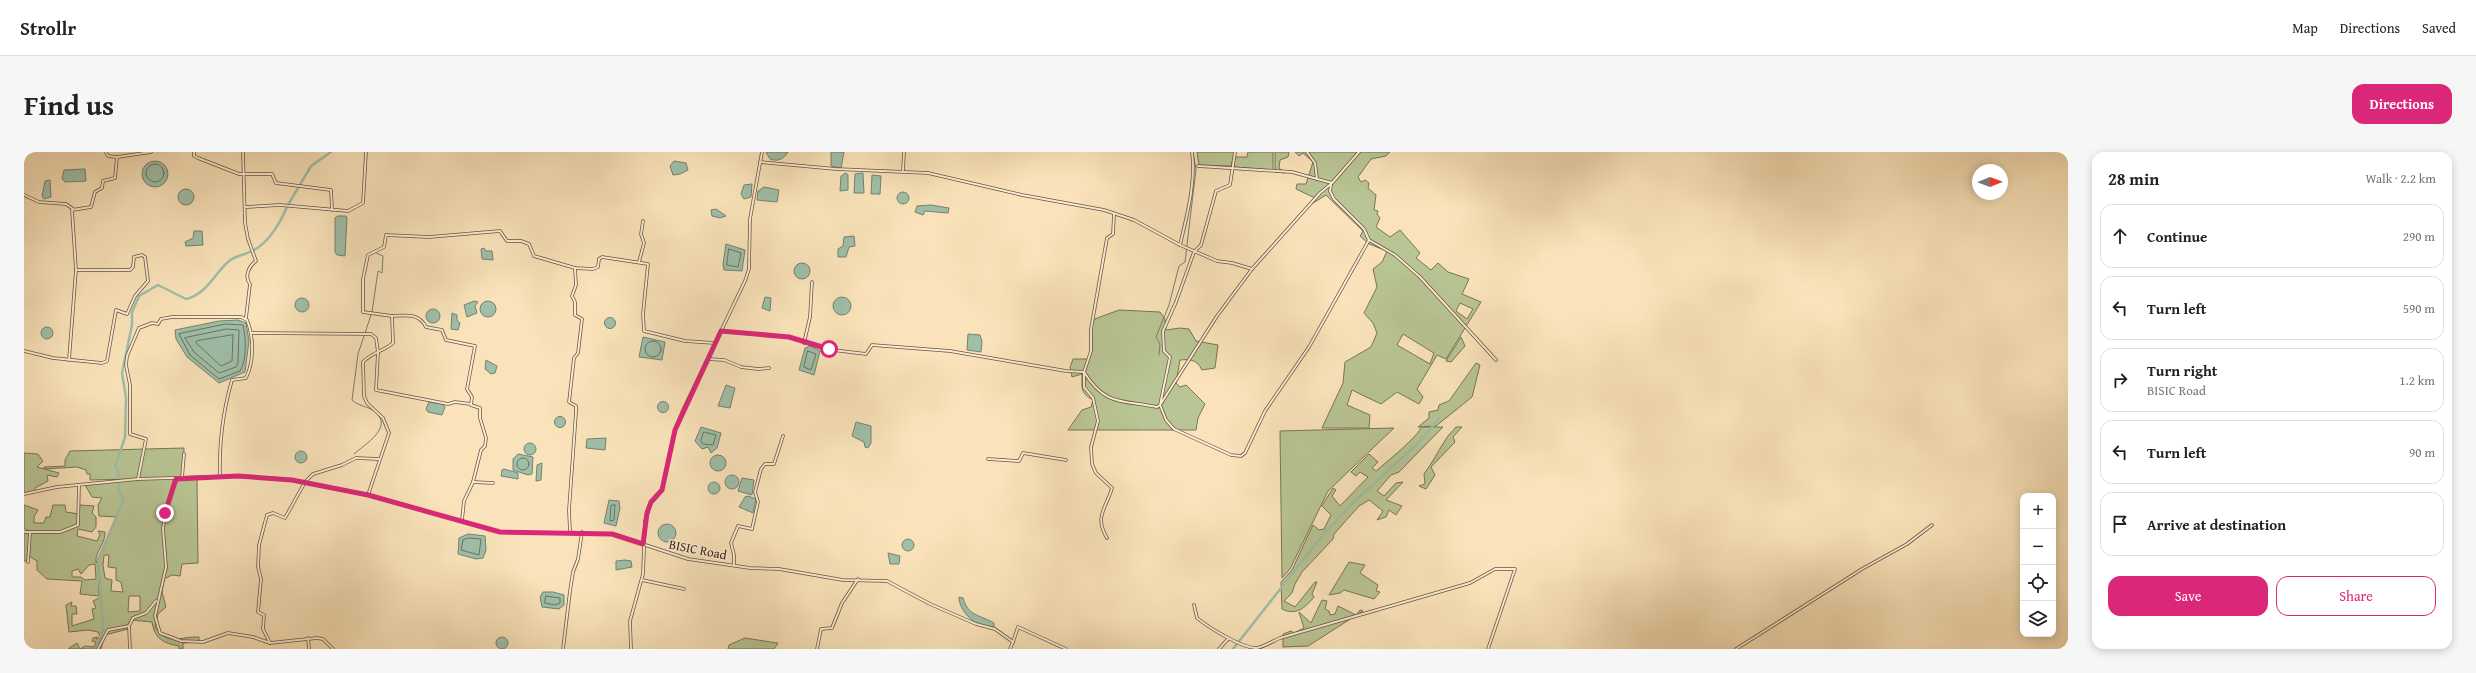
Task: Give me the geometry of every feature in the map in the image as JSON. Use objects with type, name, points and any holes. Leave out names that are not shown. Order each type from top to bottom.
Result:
[{"type":"street","points":[[106,152],[108,156],[117,157],[151,152]]},
{"type":"street","points":[[194,152],[194,156],[198,158],[239,174],[272,174],[276,183],[331,190],[332,210]]},
{"type":"street","points":[[220,477],[219,457],[228,392],[232,380],[246,378],[249,372],[252,333],[246,318],[250,284],[247,280],[251,264],[256,261],[248,238],[245,223],[246,207],[243,152]]},
{"type":"street","points":[[246,207],[280,205],[348,211],[363,203],[366,152]]},
{"type":"street","points":[[631,649],[630,621],[641,580],[644,557],[643,544],[647,513],[651,502],[662,490],[675,430],[745,281],[749,269],[750,219],[762,152]]},
{"type":"street","points":[[903,170],[904,152]]},
{"type":"street","points":[[1180,245],[1189,206],[1194,166],[1192,152]]},
{"type":"street","points":[[1235,152],[1230,185],[1216,191],[1201,245],[1194,252],[1176,302],[1163,331],[1164,351],[1170,357],[1160,405],[1166,420],[1174,429],[1231,455],[1241,456],[1245,453],[1265,411],[1309,347],[1369,240]]},
{"type":"street","points":[[1307,152],[1315,163],[1317,179]]},
{"type":"street","points":[[1084,372],[1100,394],[1130,404],[1157,407],[1160,405],[1218,316],[1252,269],[1320,194],[1332,184],[1359,152]]},
{"type":"street","points":[[24,195],[39,202],[66,204],[73,209],[91,207],[95,192],[102,188],[103,181],[115,178],[117,157]]},
{"type":"street","points":[[760,162],[836,169],[903,170],[928,173],[1022,195],[1104,210],[1134,220],[1194,252],[1217,261],[1232,263],[1252,269]]},
{"type":"street","points":[[1198,166],[1292,172],[1332,184]]},
{"type":"street","points":[[1332,184],[1330,191],[1334,199],[1364,229],[1369,240],[1395,255],[1420,276],[1496,360]]},
{"type":"street","points":[[69,360],[76,270],[74,232],[72,230],[73,209]]},
{"type":"street","points":[[1107,538],[1100,526],[1102,509],[1112,488],[1096,473],[1092,464],[1091,447],[1097,431],[1097,414],[1093,398],[1084,387],[1084,372],[1091,351],[1092,330],[1107,238],[1113,234],[1114,214]]},
{"type":"street","points":[[639,262],[644,243],[641,236],[643,222]]},
{"type":"street","points":[[471,404],[472,397],[466,388],[474,345],[446,340],[442,330],[426,327],[420,318],[409,315],[392,316],[363,312],[361,304],[368,255],[384,247],[386,235],[430,237],[500,231],[507,241],[521,241],[529,244],[534,256],[575,268],[596,268],[599,259],[602,257],[639,262],[649,266],[643,314],[644,331],[685,341],[715,343]]},
{"type":"street","points":[[24,351],[69,360],[102,363],[107,361],[116,310],[127,314],[135,296],[148,281],[145,257],[142,255],[134,257],[133,267],[130,270],[76,270]]},
{"type":"street","points":[[570,532],[569,510],[576,406],[569,402],[574,358],[578,353],[582,319],[575,315],[575,302],[572,294],[577,273],[575,268]]},
{"type":"street","points":[[804,343],[810,316],[812,282]]},
{"type":"street","points":[[368,495],[389,433],[383,418],[368,403],[362,390],[363,362],[393,343],[392,316]]},
{"type":"street","points":[[138,479],[146,439],[130,434],[130,385],[126,365],[127,356],[139,328],[152,323],[158,324],[161,319],[172,317],[246,318]]},
{"type":"street","points":[[721,331],[789,337],[825,349],[866,354],[872,345],[878,344],[950,350],[1066,371],[1084,372]]},
{"type":"street","points":[[252,333],[371,334],[376,338],[378,352],[376,390],[448,404],[455,402],[471,404],[479,407],[480,418],[486,438],[473,482],[464,501],[462,520]]},
{"type":"street","points":[[708,359],[724,360],[741,367],[758,369],[769,368]]},
{"type":"street","points":[[734,566],[734,555],[731,543],[738,526],[750,530],[752,529],[758,502],[755,492],[761,469],[765,464],[774,464],[783,436]]},
{"type":"street","points":[[988,459],[1019,461],[1023,453],[1066,460]]},
{"type":"street","points":[[182,478],[184,454]]},
{"type":"street","points":[[270,643],[264,629],[264,615],[258,612],[261,579],[258,567],[259,545],[264,520],[267,515],[273,513],[285,518],[305,482],[318,471],[342,465],[356,458],[379,459]]},
{"type":"street","name":"BISIC Road","points":[[24,494],[79,485],[138,479],[266,477],[305,482],[368,495],[462,520],[500,532],[582,532],[612,534],[676,556],[734,566],[779,569],[843,580],[858,579],[886,581],[930,604],[976,624],[995,629],[1013,642]]},
{"type":"street","points":[[176,479],[165,513],[163,529],[166,567],[156,600],[155,616],[160,633],[173,639],[205,641],[228,633],[253,636],[270,643],[308,638],[323,639],[333,649]]},
{"type":"street","points":[[473,482],[493,483]]},
{"type":"street","points":[[24,532],[60,532],[78,525],[79,485]]},
{"type":"street","points":[[1736,649],[1862,569],[1907,544],[1932,525]]},
{"type":"street","points":[[563,649],[573,572],[578,559],[582,532]]},
{"type":"street","points":[[28,562],[30,533]]},
{"type":"street","points":[[1194,605],[1197,618],[1228,639],[1236,641],[1247,648],[1259,648],[1280,638],[1470,583],[1495,569],[1516,569],[1488,649]]},
{"type":"street","points":[[817,649],[821,629],[832,628],[842,603],[858,579]]},
{"type":"street","points":[[641,580],[684,589]]},
{"type":"street","points":[[130,649],[129,626],[133,618],[146,613],[156,600]]},
{"type":"street","points":[[98,649],[108,630],[129,626]]},
{"type":"street","points":[[1010,649],[1018,626],[1065,648]]},
{"type":"street","points":[[308,638],[309,649]]},
{"type":"street","points":[[1219,649],[1228,639]]},
{"type":"shaded area","points":[[1197,152],[1235,152],[1231,166],[1199,165]]},
{"type":"shaded area","points":[[1248,152],[1273,152],[1273,170],[1234,167],[1235,157],[1247,157]]},
{"type":"shaded area","points":[[1275,152],[1289,152],[1288,157],[1280,160],[1279,168],[1285,173],[1275,172]]},
{"type":"shaded area","points":[[1295,152],[1390,152],[1386,156],[1371,159],[1358,177],[1361,182],[1365,180],[1369,183],[1368,188],[1376,195],[1374,210],[1378,211],[1377,214],[1380,218],[1376,227],[1390,237],[1400,230],[1420,253],[1416,258],[1431,270],[1438,263],[1448,272],[1469,279],[1462,294],[1481,302],[1446,359],[1437,355],[1417,389],[1423,397],[1419,404],[1397,392],[1381,404],[1352,390],[1347,405],[1370,415],[1369,428],[1322,428],[1343,383],[1345,362],[1371,347],[1377,333],[1373,323],[1364,313],[1377,287],[1373,269],[1382,262],[1387,251],[1369,244],[1360,236],[1363,231],[1326,195],[1310,205],[1315,198],[1296,189],[1297,184],[1306,184],[1313,162],[1303,153],[1299,156]],"holes":[[[1460,303],[1473,309],[1467,319],[1456,311]],[[1403,334],[1434,353],[1430,364],[1397,345]]]},
{"type":"shaded area","points":[[1119,310],[1160,312],[1165,319],[1166,330],[1180,328],[1189,329],[1196,341],[1218,345],[1215,368],[1202,370],[1196,362],[1180,360],[1176,383],[1180,387],[1186,385],[1205,404],[1198,418],[1196,430],[1068,430],[1082,410],[1091,407],[1093,400],[1086,395],[1083,390],[1082,374],[1072,377],[1070,367],[1073,359],[1089,359],[1091,349],[1090,330],[1092,320]]},
{"type":"shaded area","points":[[1461,337],[1465,346],[1451,362],[1446,361]]},
{"type":"shaded area","points":[[1476,363],[1480,365],[1472,397],[1436,426],[1418,427],[1429,418],[1429,412],[1438,410],[1439,405],[1449,401]]},
{"type":"shaded area","points":[[1421,427],[1443,427],[1399,472],[1391,475],[1377,491],[1384,496],[1396,483],[1403,482],[1386,500],[1402,506],[1396,515],[1389,510],[1386,517],[1377,520],[1383,511],[1369,500],[1359,506],[1334,534],[1333,539],[1302,572],[1292,593],[1284,601],[1295,607],[1315,582],[1317,582],[1312,594],[1314,597],[1300,610],[1292,612],[1282,609],[1281,582],[1292,570],[1313,525],[1319,530],[1324,529],[1331,515],[1322,506],[1333,488],[1336,490],[1332,496],[1340,506],[1368,477],[1360,472],[1356,476],[1351,472],[1369,454],[1378,462],[1372,468],[1376,471],[1409,442]]},
{"type":"shaded area","points":[[1456,427],[1462,427],[1453,437],[1455,442],[1431,467],[1435,475],[1426,489],[1419,486],[1425,484],[1424,474],[1447,438]]},
{"type":"shaded area","points":[[1394,428],[1328,491],[1290,569],[1282,578],[1280,431]]},
{"type":"shaded area","points":[[184,448],[183,478],[175,479],[166,511],[177,480],[197,478],[198,563],[182,564],[180,576],[172,575],[164,579],[162,592],[166,607],[158,614],[155,627],[165,637],[170,639],[199,637],[199,642],[183,643],[183,649],[179,649],[179,646],[164,642],[158,636],[153,628],[152,622],[131,620],[126,626],[128,629],[105,635],[101,649],[80,649],[85,646],[94,647],[96,642],[92,641],[93,638],[97,637],[96,639],[100,637],[98,632],[88,630],[69,632],[66,605],[72,602],[71,606],[76,606],[77,614],[72,614],[72,626],[94,619],[92,609],[96,608],[93,601],[101,597],[99,568],[99,596],[80,594],[82,581],[47,579],[37,570],[37,561],[29,556],[27,561],[24,561],[24,532],[32,533],[24,528],[24,505],[38,510],[34,517],[34,523],[44,523],[46,517],[50,517],[53,505],[65,505],[66,512],[79,514],[80,505],[94,506],[92,513],[96,517],[96,527],[92,532],[78,529],[77,536],[97,541],[100,535],[98,531],[105,532],[104,540],[97,555],[96,563],[117,517],[99,516],[98,505],[102,498],[92,497],[85,485],[132,479],[90,480],[90,474],[87,474],[86,470],[77,467],[44,469],[44,467],[65,466],[65,460],[70,451]],"holes":[[[164,532],[167,567],[164,578],[166,567]],[[104,555],[109,555],[108,567],[116,568],[116,580],[121,582],[123,592],[111,591],[112,580],[105,578],[103,565]],[[95,564],[96,579],[85,580],[81,577],[72,577],[72,571],[78,569],[81,574],[89,565]],[[129,596],[140,596],[140,611],[128,612]]]},
{"type":"shaded area","points":[[24,453],[38,454],[43,461],[37,467],[59,473],[57,477],[47,475],[48,481],[35,488],[35,491],[24,493]]},
{"type":"shaded area","points":[[1349,562],[1365,565],[1360,573],[1378,585],[1376,591],[1380,592],[1374,599],[1344,590],[1340,593],[1329,595]]},
{"type":"shaded area","points":[[1322,600],[1327,601],[1325,609],[1329,611],[1330,615],[1335,614],[1338,606],[1356,615],[1360,610],[1363,611],[1308,646],[1283,647],[1283,634],[1291,631],[1294,633],[1304,628],[1299,612],[1311,623]]},
{"type":"shaded area","points":[[745,638],[778,643],[774,649],[728,649],[729,645]]},
{"type":"shaded area","points":[[77,643],[80,649],[68,649]]},
{"type":"water","points":[[766,152],[788,152],[783,158],[776,160],[770,159]]},
{"type":"water","points":[[831,152],[844,152],[841,168],[831,166]]},
{"type":"water","points":[[155,161],[164,165],[168,174],[164,183],[155,187],[146,183],[142,174],[146,165]]},
{"type":"water","points":[[674,161],[686,163],[688,170],[680,174],[673,175],[670,166]]},
{"type":"water","points":[[85,169],[86,181],[65,182],[62,179],[64,170]]},
{"type":"water","points":[[846,173],[848,175],[848,190],[840,191],[841,176]]},
{"type":"water","points":[[863,173],[864,193],[854,193],[855,174]]},
{"type":"water","points":[[872,175],[881,176],[880,194],[871,194]]},
{"type":"water","points":[[50,180],[51,197],[44,199],[42,196],[45,181]]},
{"type":"water","points":[[752,184],[751,197],[744,199],[741,194],[744,185]]},
{"type":"water","points":[[764,187],[779,190],[777,202],[757,200],[758,191]]},
{"type":"water","points":[[186,189],[193,194],[194,197],[189,204],[186,205],[179,200],[178,197],[183,190]]},
{"type":"water","points":[[901,192],[905,192],[909,198],[905,204],[901,204],[897,200],[897,196]]},
{"type":"water","points":[[931,205],[949,208],[948,213],[925,211],[923,215],[915,212],[917,206]]},
{"type":"water","points":[[716,209],[726,216],[720,218],[712,216],[711,210]]},
{"type":"water","points":[[337,216],[346,216],[347,219],[345,256],[337,255],[335,252],[335,218]]},
{"type":"water","points":[[194,231],[202,231],[203,245],[186,246],[185,242],[193,238]]},
{"type":"water","points":[[854,236],[855,246],[849,247],[846,257],[838,257],[838,249],[843,246],[844,237]]},
{"type":"water","points":[[726,244],[745,250],[742,271],[724,270],[723,264]]},
{"type":"water","points":[[484,248],[486,251],[492,251],[493,260],[482,259],[481,249]]},
{"type":"water","points":[[802,263],[808,265],[810,271],[808,277],[802,279],[796,277],[794,271],[796,265]]},
{"type":"water","points":[[765,297],[771,298],[770,311],[762,308]]},
{"type":"water","points":[[842,297],[846,298],[850,302],[850,310],[846,314],[842,315],[838,314],[834,310],[833,306],[834,302],[838,298]]},
{"type":"water","points":[[299,298],[305,298],[309,302],[309,308],[305,312],[299,312],[295,308],[295,302]]},
{"type":"water","points":[[474,301],[478,302],[475,306],[477,313],[467,317],[464,305]]},
{"type":"water","points":[[488,301],[494,303],[496,309],[494,315],[488,317],[482,315],[480,309],[482,303]]},
{"type":"water","points":[[430,309],[436,309],[440,313],[440,319],[436,323],[430,323],[426,319],[426,313]]},
{"type":"water","points":[[452,313],[457,315],[457,320],[460,323],[458,330],[451,329]]},
{"type":"water","points":[[610,317],[614,319],[616,323],[614,327],[610,329],[606,327],[604,323],[606,319]]},
{"type":"water","points":[[238,320],[246,323],[249,341],[245,372],[219,383],[187,357],[176,339],[175,330],[219,321]]},
{"type":"water","points":[[47,327],[51,329],[53,333],[51,337],[47,339],[43,337],[41,333],[43,329]]},
{"type":"water","points":[[968,334],[980,335],[982,341],[981,352],[967,350]]},
{"type":"water","points":[[643,337],[665,342],[662,360],[639,357]]},
{"type":"water","points":[[810,346],[820,351],[814,375],[799,370],[805,348]]},
{"type":"water","points":[[486,360],[497,366],[495,373],[491,374],[485,369]]},
{"type":"water","points":[[726,385],[735,388],[730,408],[718,406]]},
{"type":"water","points":[[663,401],[667,403],[669,407],[667,411],[663,413],[659,411],[657,407],[659,403]]},
{"type":"water","points":[[429,402],[443,404],[445,407],[442,415],[428,412],[426,409]]},
{"type":"water","points":[[560,416],[564,418],[566,422],[564,426],[560,428],[556,426],[554,422],[556,418]]},
{"type":"water","points":[[856,422],[871,426],[871,443],[868,448],[865,447],[864,442],[852,436]]},
{"type":"water","points":[[701,427],[721,433],[717,448],[711,453],[708,447],[702,449],[695,441]]},
{"type":"water","points":[[606,438],[605,450],[586,448],[587,439]]},
{"type":"water","points":[[528,443],[532,443],[536,449],[532,455],[528,455],[524,451],[524,447]]},
{"type":"water","points":[[299,451],[303,451],[307,457],[303,463],[299,463],[295,459],[295,455]]},
{"type":"water","points":[[518,454],[533,457],[532,474],[528,475],[513,470],[513,459]]},
{"type":"water","points":[[718,455],[725,460],[726,463],[721,470],[718,471],[711,466],[710,463],[715,456]]},
{"type":"water","points":[[542,463],[541,480],[536,481],[537,465]]},
{"type":"water","points":[[504,469],[518,473],[518,479],[501,476],[502,470]]},
{"type":"water","points":[[729,475],[735,475],[739,479],[739,485],[735,489],[729,489],[725,485],[725,479]]},
{"type":"water","points":[[742,478],[754,480],[752,495],[738,491]]},
{"type":"water","points":[[712,482],[716,482],[720,488],[716,494],[712,494],[708,490],[708,486]]},
{"type":"water","points":[[748,496],[756,499],[753,513],[739,507],[745,497]]},
{"type":"water","points":[[609,500],[619,501],[620,508],[616,526],[604,523]]},
{"type":"water","points":[[663,524],[671,524],[676,529],[674,540],[671,542],[663,542],[658,537],[658,529]]},
{"type":"water","points":[[468,534],[485,536],[486,550],[483,558],[476,559],[458,554],[459,538]]},
{"type":"water","points":[[906,539],[910,539],[914,545],[910,551],[906,551],[902,547],[902,543]]},
{"type":"water","points":[[888,553],[900,556],[899,564],[890,564]]},
{"type":"water","points":[[616,561],[631,561],[632,567],[616,570]]},
{"type":"water","points":[[543,592],[553,592],[564,595],[564,605],[559,609],[542,607],[540,597]]},
{"type":"water","points":[[959,597],[963,598],[965,604],[971,612],[994,623],[994,627],[981,625],[970,618],[962,608]]},
{"type":"water","points":[[502,637],[506,639],[508,643],[506,647],[502,649],[498,647],[496,643],[498,639]]},
{"type":"waterway","points":[[288,205],[311,166],[331,152]]},
{"type":"waterway","points":[[1159,355],[1160,344],[1156,337],[1169,305],[1179,266],[1185,262],[1196,169],[1193,152]]},
{"type":"waterway","points":[[96,649],[103,629],[98,560],[124,499],[119,492],[118,470],[115,467],[125,437],[126,398],[122,373],[132,325],[132,312],[139,296],[158,285],[186,299],[199,293],[229,261],[235,257],[251,252],[265,242],[278,225],[287,207]]},
{"type":"waterway","points":[[372,312],[378,271],[382,273],[383,256],[374,252]]},
{"type":"waterway","points":[[365,333],[371,315]]},
{"type":"waterway","points":[[354,454],[376,435],[380,429],[381,423],[380,417],[374,411],[357,404],[352,400],[358,354],[364,336]]},
{"type":"waterway","points":[[1233,649],[1322,536],[1354,502],[1416,445],[1439,419]]},
{"type":"route","points":[[165,513],[176,479],[238,476],[266,477],[292,480],[356,494],[368,495],[462,520],[500,532],[594,532],[612,534],[643,544],[643,532],[647,513],[651,502],[662,490],[675,430],[721,331],[789,337],[804,343],[829,349]]}]
